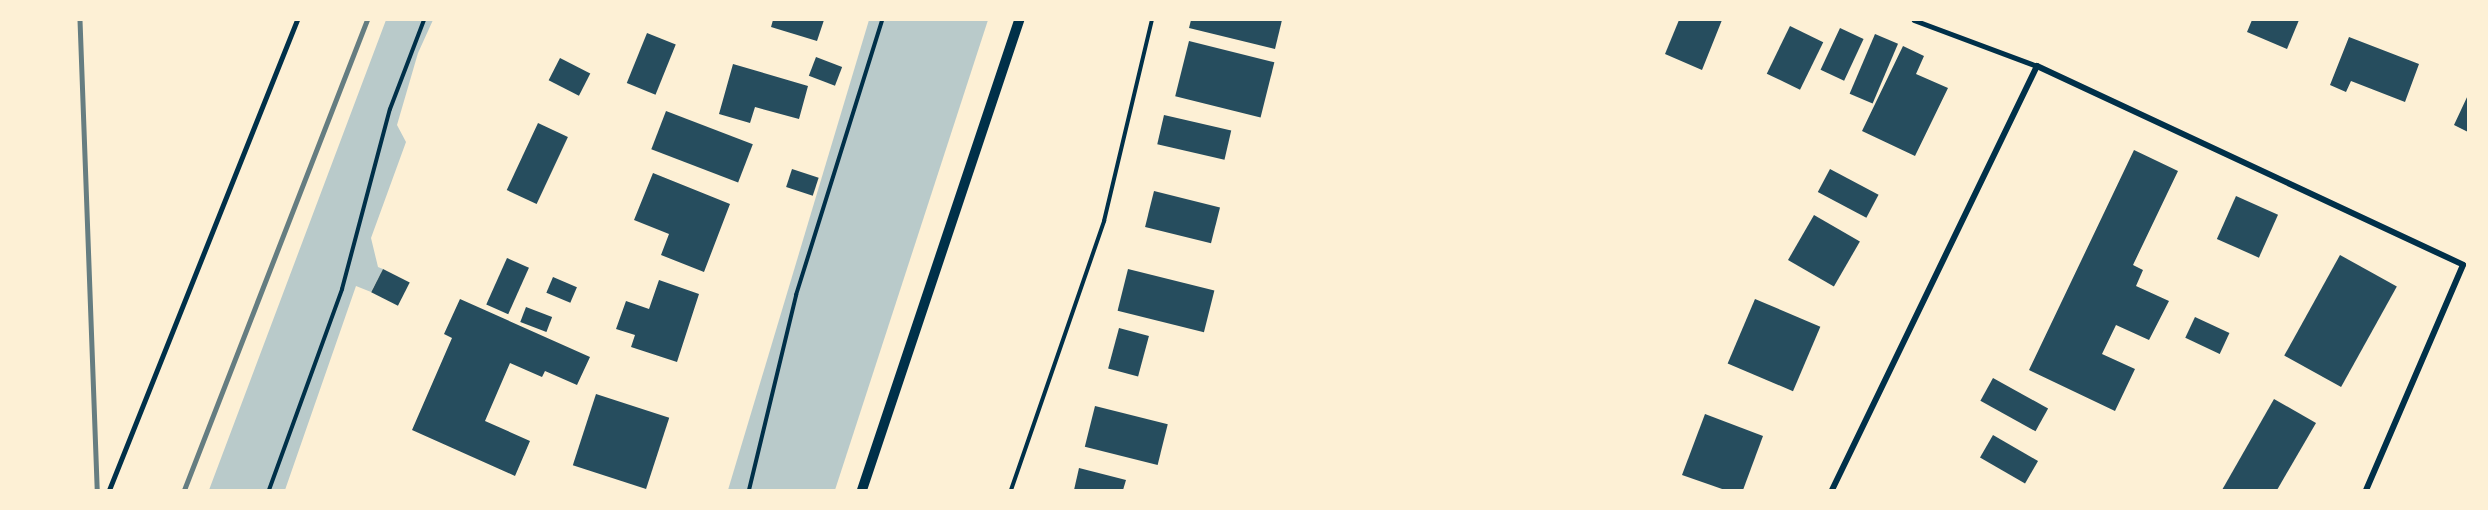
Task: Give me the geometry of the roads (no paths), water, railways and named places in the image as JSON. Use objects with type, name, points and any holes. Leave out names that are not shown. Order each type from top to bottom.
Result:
[{"type":"street","points":[[862,490],[1019,20]]},
{"type":"street","points":[[1832,490],[2037,66],[2463,265],[2366,490]]},
{"type":"lane","points":[[108,490],[297,20]]},
{"type":"lane","points":[[1914,20],[2037,66]]},
{"type":"railway","points":[[80,20],[97,490]]},
{"type":"railway","points":[[184,490],[367,20]]}]
